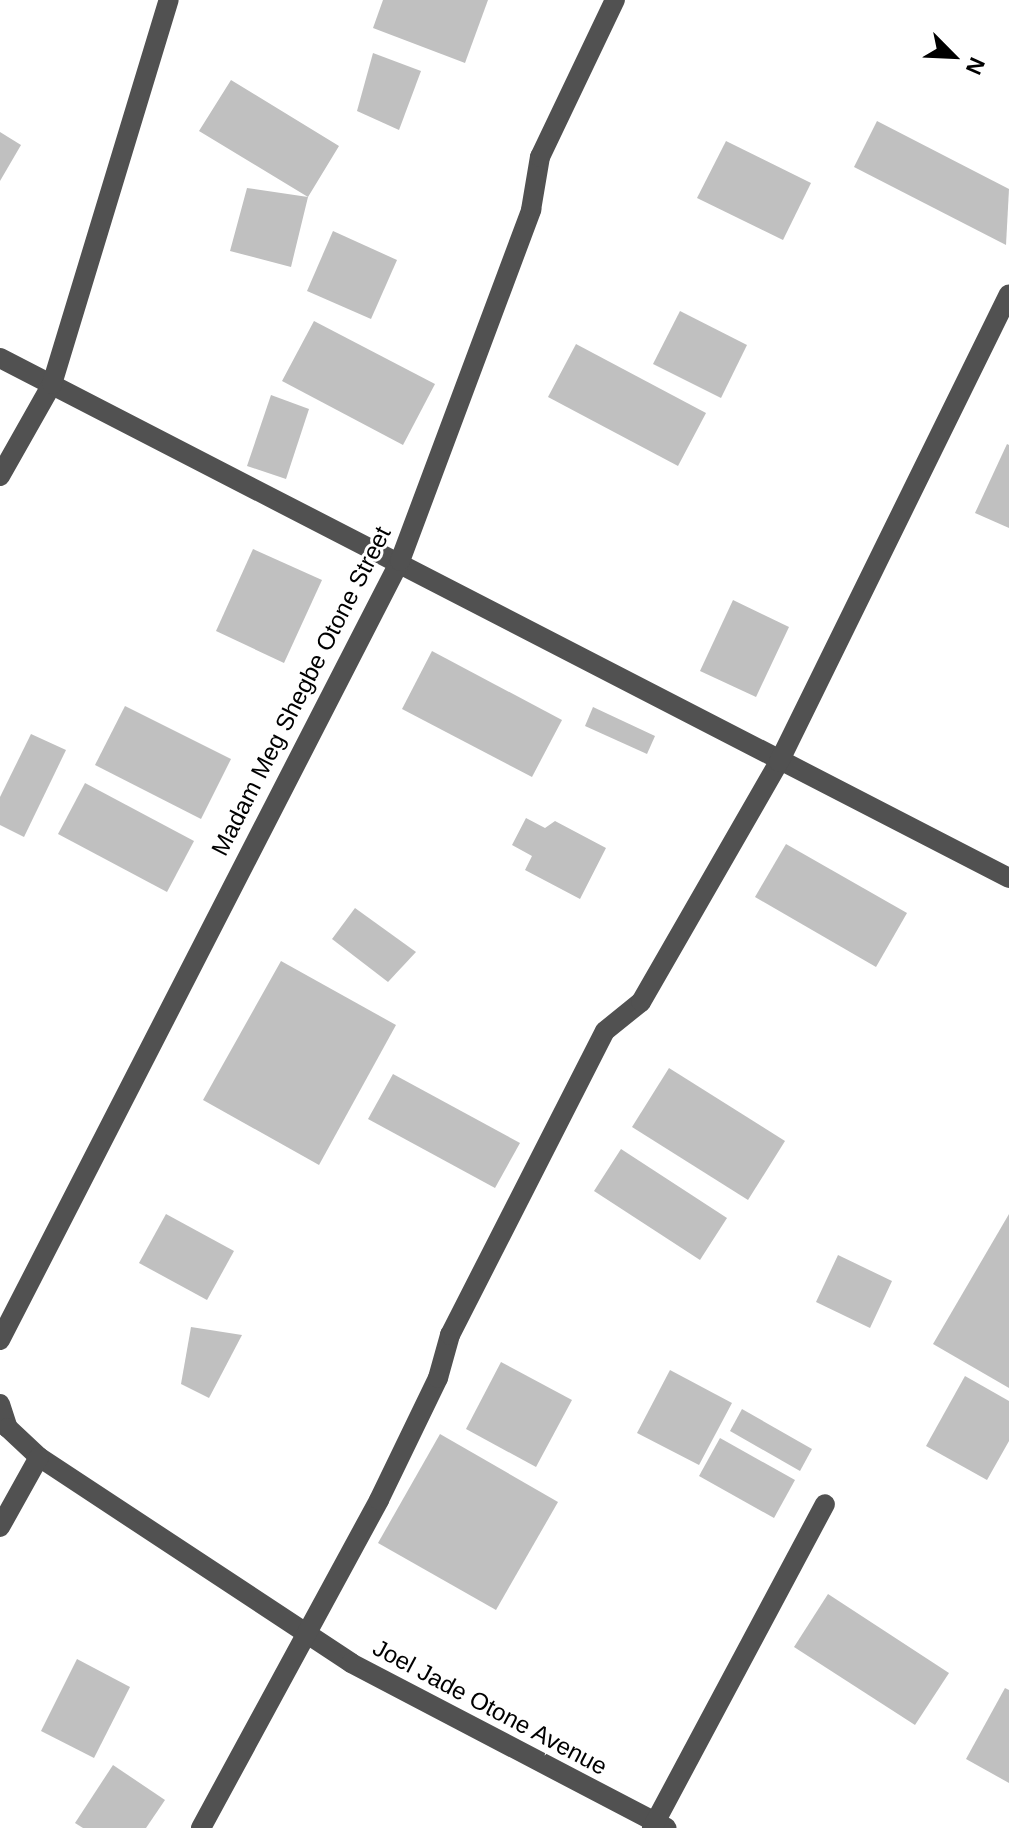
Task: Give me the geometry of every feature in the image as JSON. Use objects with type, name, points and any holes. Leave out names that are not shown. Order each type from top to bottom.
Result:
[{"type":"street","points":[[0,476],[52,384],[169,0]]},
{"type":"street","name":"Madam Meg Shegbe Otone Street","points":[[0,1340],[400,561],[531,210],[540,157],[615,0]]},
{"type":"street","points":[[201,1828],[309,1634],[423,1414],[450,1335],[605,1031],[641,1002],[779,762],[1009,294]]},
{"type":"street","points":[[0,358],[400,561],[779,762],[1009,878]]},
{"type":"street","name":"Joel Jade Otone Avenue","points":[[0,1404],[8,1428],[39,1457],[309,1634],[387,1683],[658,1826],[825,1504]]},
{"type":"street","points":[[0,1527],[39,1457]]},
{"type":"building","points":[[383,0],[488,0],[465,63],[373,28]]},
{"type":"building","points":[[373,53],[421,71],[399,130],[357,111]]},
{"type":"building","points":[[231,80],[339,146],[308,197],[199,131]]},
{"type":"building","points":[[877,121],[1009,189],[1006,245],[854,167]]},
{"type":"building","points":[[0,132],[21,145],[0,181]]},
{"type":"building","points":[[726,141],[811,183],[783,240],[697,198]]},
{"type":"building","points":[[247,188],[308,197],[291,267],[230,251]]},
{"type":"building","points":[[333,231],[397,260],[371,319],[307,291]]},
{"type":"building","points":[[680,311],[747,345],[721,398],[653,364]]},
{"type":"building","points":[[314,321],[435,384],[403,445],[282,381]]},
{"type":"building","points":[[576,344],[706,413],[678,466],[548,397]]},
{"type":"building","points":[[271,395],[309,409],[286,479],[247,466]]},
{"type":"building","points":[[1009,445],[1009,528],[975,513]]},
{"type":"building","points":[[253,549],[322,580],[284,663],[216,631]]},
{"type":"building","points":[[733,600],[789,627],[756,697],[700,671]]},
{"type":"building","points":[[432,651],[562,720],[532,777],[402,709]]},
{"type":"building","points":[[125,706],[231,759],[201,819],[95,765]]},
{"type":"building","points":[[593,707],[655,736],[647,754],[585,726]]},
{"type":"building","points":[[31,734],[66,750],[24,837],[0,825],[0,797]]},
{"type":"building","points":[[85,783],[194,841],[167,892],[58,834]]},
{"type":"building","points":[[526,818],[545,828],[555,821],[606,848],[580,899],[525,870],[532,856],[512,845]]},
{"type":"building","points":[[786,844],[907,913],[876,967],[755,897]]},
{"type":"building","points":[[355,908],[416,952],[388,982],[332,939]]},
{"type":"building","points":[[281,961],[396,1025],[319,1165],[203,1100]]},
{"type":"building","points":[[669,1068],[785,1141],[748,1200],[632,1127]]},
{"type":"building","points":[[393,1074],[520,1143],[495,1188],[368,1119]]},
{"type":"building","points":[[621,1149],[727,1218],[700,1260],[594,1191]]},
{"type":"building","points":[[166,1214],[234,1251],[207,1300],[139,1263]]},
{"type":"building","points":[[1009,1214],[1009,1388],[933,1344]]},
{"type":"building","points":[[838,1255],[892,1281],[870,1328],[816,1302]]},
{"type":"building","points":[[191,1327],[242,1335],[209,1398],[181,1384]]},
{"type":"building","points":[[501,1362],[572,1400],[536,1467],[466,1429]]},
{"type":"building","points":[[670,1370],[732,1403],[699,1465],[637,1433]]},
{"type":"building","points":[[965,1376],[1009,1401],[1009,1441],[987,1480],[926,1446]]},
{"type":"building","points":[[742,1409],[812,1449],[800,1471],[730,1431]]},
{"type":"building","points":[[440,1434],[558,1502],[496,1610],[378,1543]]},
{"type":"building","points":[[720,1438],[795,1480],[774,1518],[699,1476]]},
{"type":"building","points":[[828,1594],[949,1673],[915,1725],[794,1647]]},
{"type":"building","points":[[77,1659],[130,1687],[94,1758],[41,1731]]},
{"type":"building","points":[[1005,1688],[1009,1690],[1009,1783],[966,1759]]},
{"type":"building","points":[[113,1765],[165,1800],[146,1828],[83,1828],[75,1823]]}]
